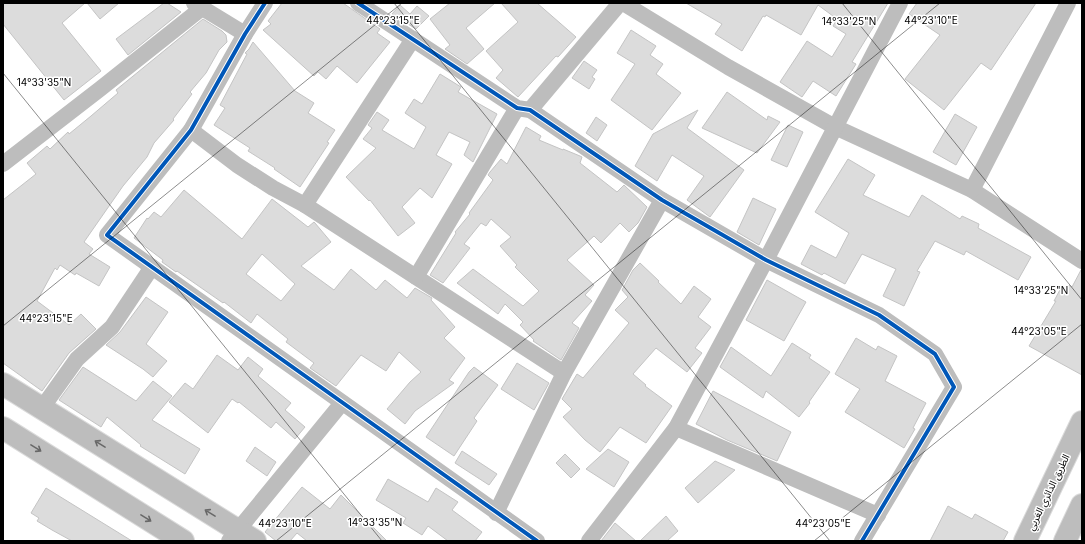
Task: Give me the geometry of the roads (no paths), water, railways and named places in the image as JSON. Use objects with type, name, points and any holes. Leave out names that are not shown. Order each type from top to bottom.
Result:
[{"type":"main road","points":[[3,384],[241,537]]},
{"type":"main road","name":"الطريق الدائري الغربي","points":[[1025,541],[1082,422]]},
{"type":"main road","points":[[3,428],[183,541]]},
{"type":"main road","points":[[1065,541],[1080,517]]},
{"type":"street","points":[[264,3],[190,130],[107,235],[537,541]]},
{"type":"street","points":[[358,3],[524,109],[662,200],[766,260],[879,315],[935,354],[954,387],[862,541]]},
{"type":"street","points":[[416,277],[524,109],[622,3],[728,67],[835,127],[972,190],[1082,261]]},
{"type":"street","points":[[589,541],[676,428],[766,260],[900,3]]},
{"type":"street","points":[[972,190],[1068,3]]},
{"type":"street","points":[[3,164],[100,90],[198,5],[245,34]]},
{"type":"street","points":[[304,205],[413,38]]},
{"type":"street","points":[[190,130],[237,165],[273,188],[304,205],[564,373]]},
{"type":"street","points":[[496,513],[564,373],[662,200]]},
{"type":"street","points":[[42,408],[77,359],[112,327],[152,267]]},
{"type":"street","points":[[241,537],[342,403]]},
{"type":"street","points":[[676,428],[878,515]]}]
